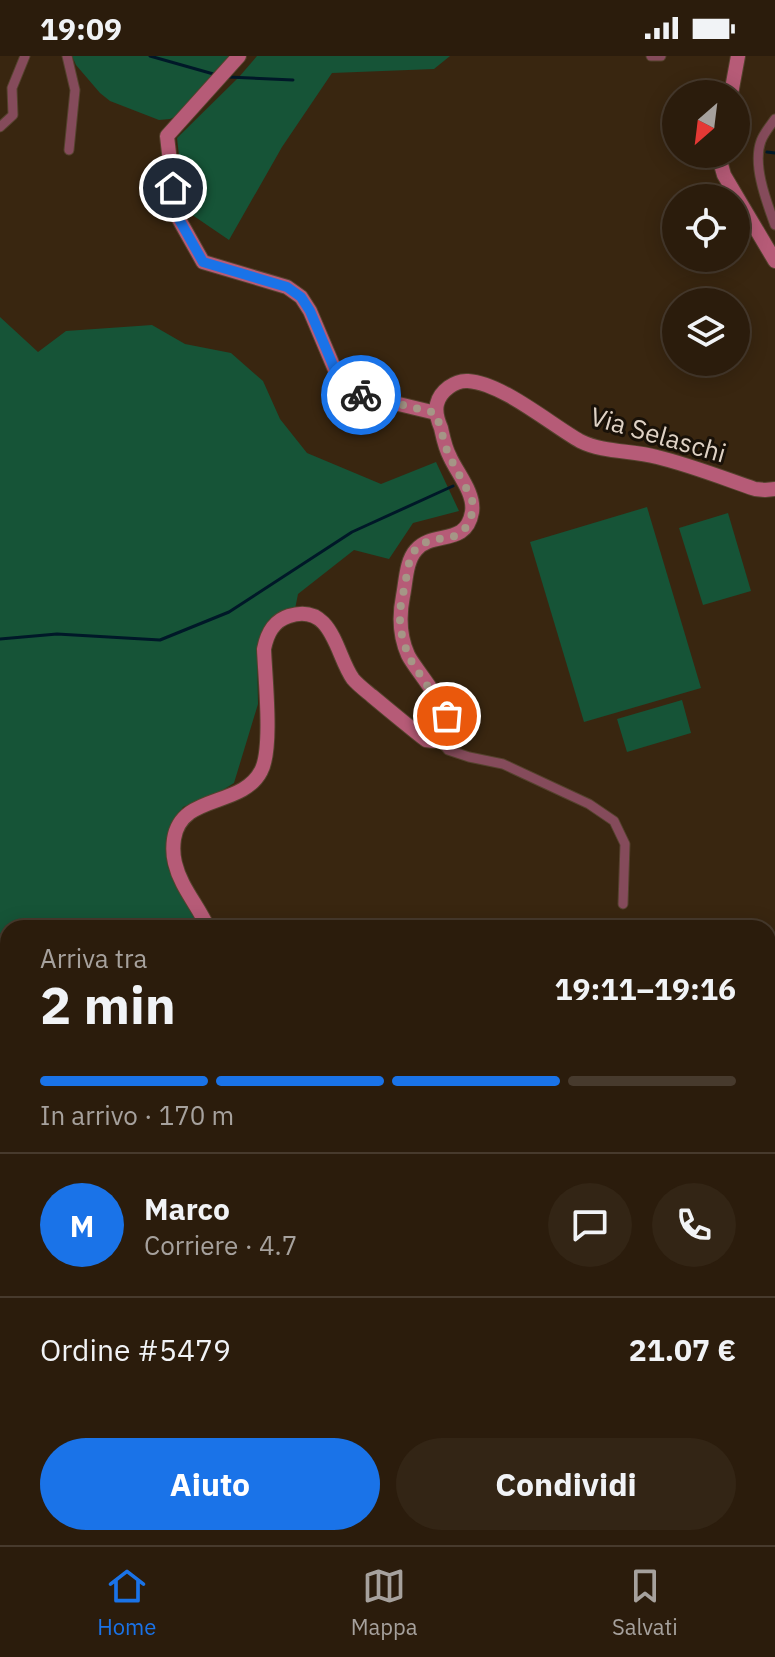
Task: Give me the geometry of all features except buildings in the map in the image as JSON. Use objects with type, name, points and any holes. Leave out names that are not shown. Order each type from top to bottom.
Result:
[{"type":"street","points":[[0,127],[13,115],[12,88],[25,56]]},
{"type":"street","points":[[67,56],[75,90],[69,150]]},
{"type":"street","points":[[203,920],[184,888],[174,861],[176,831],[185,815],[246,788],[263,769],[267,744],[264,649],[271,628],[290,616],[301,614],[322,621],[330,629],[353,679],[426,740],[440,740],[449,731],[449,721],[408,656],[400,628],[400,610],[410,558],[417,547],[463,531],[473,510],[472,499],[448,454],[436,413],[357,394],[338,377],[301,297],[287,287],[203,262],[176,214],[167,136],[239,56]]},
{"type":"street","points":[[651,56],[661,56]]},
{"type":"street","points":[[734,80],[738,56]]},
{"type":"street","points":[[775,119],[758,150],[764,196],[775,225]]},
{"type":"street","points":[[722,168],[775,261]]},
{"type":"street","name":"Via Selaschi","points":[[436,413],[437,403],[444,391],[454,383],[470,381],[486,385],[531,409],[593,447],[656,456],[755,489],[775,489]]},
{"type":"street","points":[[440,740],[448,750],[503,764],[589,804],[614,821],[625,844],[623,904]]},
{"type":"green space","points":[[72,56],[229,56],[181,114],[159,120],[110,101],[76,65]]},
{"type":"green space","points":[[257,56],[450,56],[434,69],[332,73],[282,147],[229,240],[185,210],[177,138]]},
{"type":"green space","points":[[0,317],[38,352],[66,331],[152,325],[185,344],[231,353],[263,381],[280,419],[307,453],[381,484],[436,462],[459,511],[413,523],[389,559],[354,550],[298,594],[295,609],[257,648],[258,704],[234,783],[183,807],[168,834],[167,864],[177,889],[197,920],[0,920]]},
{"type":"green space","points":[[647,507],[701,688],[584,722],[530,542]]},
{"type":"green space","points":[[728,513],[751,591],[703,605],[679,528]]},
{"type":"green space","points":[[682,700],[691,733],[627,752],[617,719]]},
{"type":"waterway","points":[[150,56],[217,75]]},
{"type":"waterway","points":[[228,77],[293,80]]},
{"type":"waterway","points":[[767,152],[775,153]]},
{"type":"waterway","points":[[0,639],[57,634],[160,640],[229,612],[352,532],[453,486]]},
{"type":"way so far","points":[[361,395],[436,413],[448,454],[472,499],[473,510],[463,531],[417,547],[410,558],[400,610],[400,628],[408,656],[447,716]]},
{"type":"route","points":[[173,188],[176,214],[203,262],[287,287],[301,297],[338,377],[361,395]]}]
